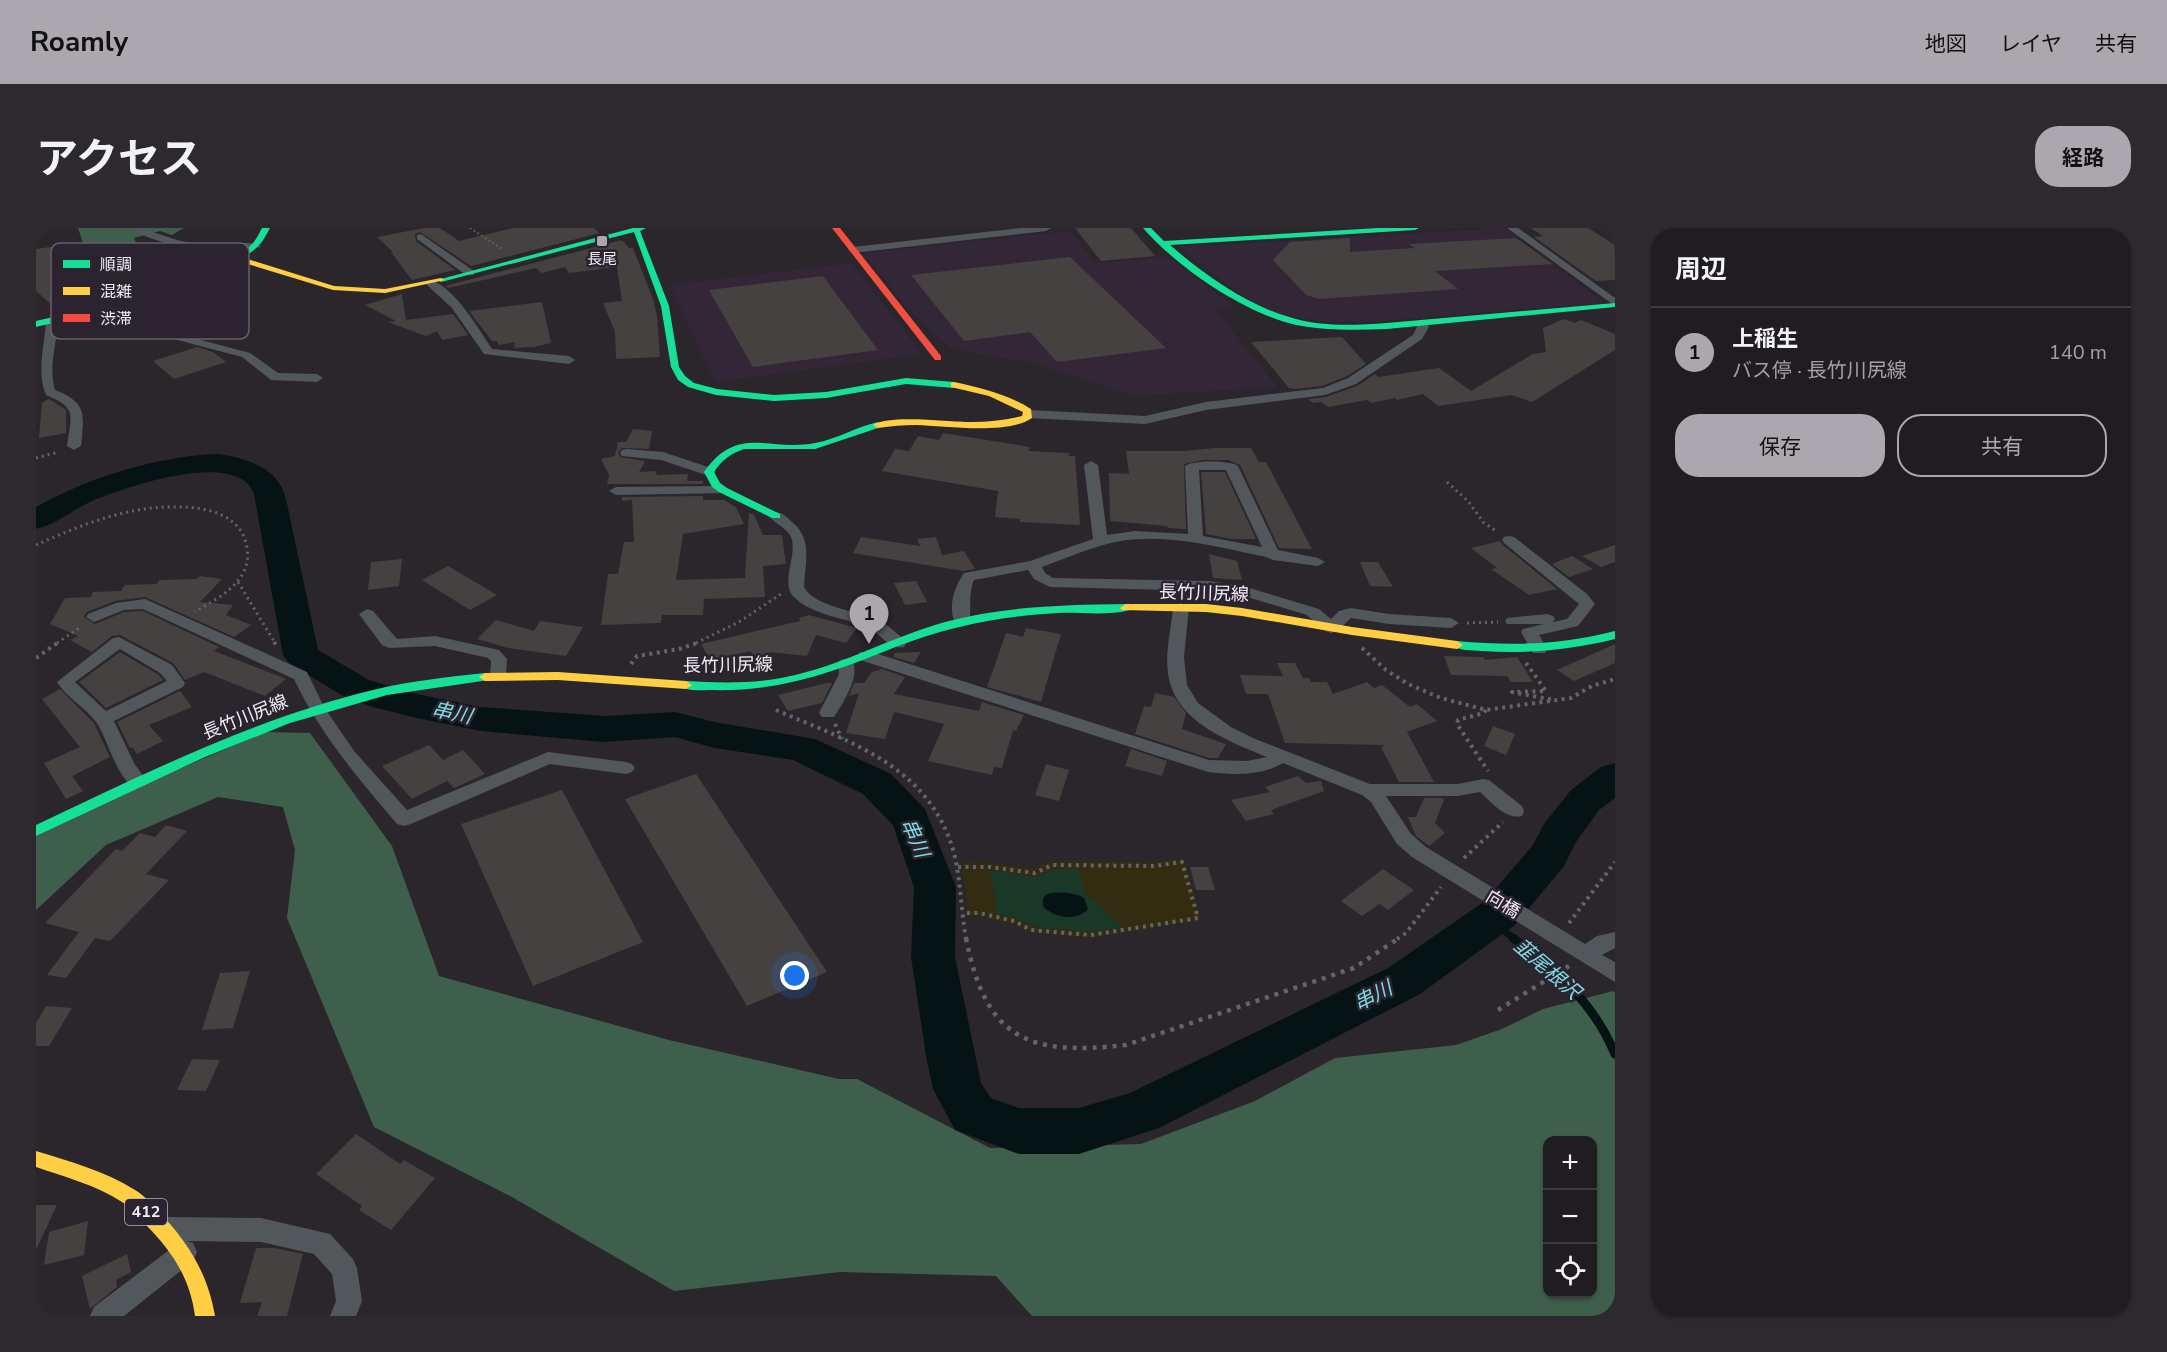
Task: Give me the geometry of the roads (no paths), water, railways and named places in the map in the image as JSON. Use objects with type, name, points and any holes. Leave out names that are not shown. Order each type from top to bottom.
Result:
[{"type":"main road","points":[[249,252],[256,246],[266,228]]},
{"type":"main road","points":[[249,261],[342,290],[381,291],[431,283],[637,228],[665,306],[677,372],[696,387],[724,394],[777,399],[823,396],[920,380],[987,393],[1016,403],[1024,407],[1029,414],[1028,418],[1010,424],[907,422],[868,427],[806,448],[745,447],[726,452],[718,458],[709,472],[716,485],[776,516]]},
{"type":"main road","points":[[836,228],[938,358]]},
{"type":"main road","points":[[1147,228],[1240,300],[1284,320],[1314,326],[1341,328],[1421,323],[1615,304]]},
{"type":"main road","points":[[1164,243],[1415,228]]},
{"type":"main road","points":[[36,324],[51,320]]},
{"type":"main road","name":"長竹川尻線","points":[[36,831],[231,740],[322,706],[401,688],[476,678],[558,676],[709,686],[758,685],[799,679],[846,664],[938,627],[962,621],[1030,612],[1181,608],[1249,611],[1331,627],[1455,646],[1502,650],[1574,645],[1615,635]]},
{"type":"main road","name":"412","points":[[36,1159],[74,1172],[129,1196],[165,1229],[184,1252],[204,1296],[205,1316]]},
{"type":"street","points":[[136,228],[173,243]]},
{"type":"street","points":[[853,250],[1046,228]]},
{"type":"street","points":[[1512,228],[1615,304]]},
{"type":"street","points":[[422,237],[470,273]]},
{"type":"street","points":[[249,246],[256,246]]},
{"type":"street","points":[[431,283],[449,297],[470,322],[488,352],[569,360]]},
{"type":"street","points":[[1029,414],[1145,420],[1206,406],[1325,391],[1352,381],[1418,337],[1423,327],[1421,323]]},
{"type":"street","points":[[52,339],[46,366],[48,388],[50,392],[67,399],[75,408],[77,425],[74,446]]},
{"type":"street","points":[[185,339],[246,355],[275,377],[317,378]]},
{"type":"street","points":[[627,453],[663,456],[709,472]]},
{"type":"street","points":[[1091,465],[1101,542]]},
{"type":"street","points":[[1196,540],[1192,466],[1231,466],[1273,555]]},
{"type":"street","points":[[616,491],[723,490]]},
{"type":"street","points":[[776,516],[796,532],[799,543],[796,587],[800,595],[808,602],[866,621],[883,630],[898,644]]},
{"type":"street","points":[[962,621],[959,607],[964,585],[969,576],[1033,565],[1101,542],[1133,535],[1169,536],[1318,562]]},
{"type":"street","points":[[1509,540],[1582,597],[1587,604],[1572,623],[1529,632],[1539,649]]},
{"type":"street","points":[[1033,565],[1039,576],[1050,582],[1209,586],[1243,591],[1313,612],[1331,627],[1345,614],[1351,613],[1389,619],[1451,623]]},
{"type":"street","points":[[94,617],[121,606],[145,604],[301,676],[322,706],[348,755],[404,819],[548,758],[626,768]]},
{"type":"street","points":[[1181,608],[1176,676],[1189,701],[1204,717],[1227,733],[1368,790],[1458,790],[1483,785],[1515,811]]},
{"type":"street","points":[[367,614],[388,641],[396,644],[435,641],[493,654],[499,659],[498,676]]},
{"type":"street","points":[[1513,621],[1576,616]]},
{"type":"street","points":[[104,719],[177,683],[166,669],[119,642],[65,682],[104,719],[126,766],[139,783]]},
{"type":"street","points":[[866,656],[1208,766],[1239,768],[1276,762],[1281,755]]},
{"type":"street","points":[[828,713],[847,674],[846,664]]},
{"type":"street","name":"向橋","points":[[1368,790],[1377,797],[1404,839],[1454,875],[1615,973]]},
{"type":"street","points":[[1586,955],[1604,942],[1615,940]]},
{"type":"street","points":[[165,1229],[261,1230],[321,1243],[344,1268],[349,1301],[343,1316]]},
{"type":"street","points":[[103,1316],[184,1252]]},
{"type":"waterway","name":"串川","points":[[36,520],[89,492],[161,471],[200,464],[219,463],[237,466],[253,473],[265,485],[269,494],[301,655],[356,688],[386,699],[481,719],[604,729],[675,724],[714,735],[801,748],[877,784],[911,819],[935,887],[933,957],[958,1089],[973,1114],[1019,1131],[1079,1131],[1141,1112],[1404,981],[1500,913],[1549,855],[1559,835],[1585,800],[1615,777]]},
{"type":"waterway","name":"韮尾根沢","points":[[1490,921],[1515,939]]},
{"type":"waterway","name":"韮尾根沢","points":[[1513,938],[1559,975],[1585,1003],[1615,1054]]},
{"type":"place","name":"長尾","points":[[602,241]]},
{"type":"place","name":"上稲生","points":[[869,644]]}]
